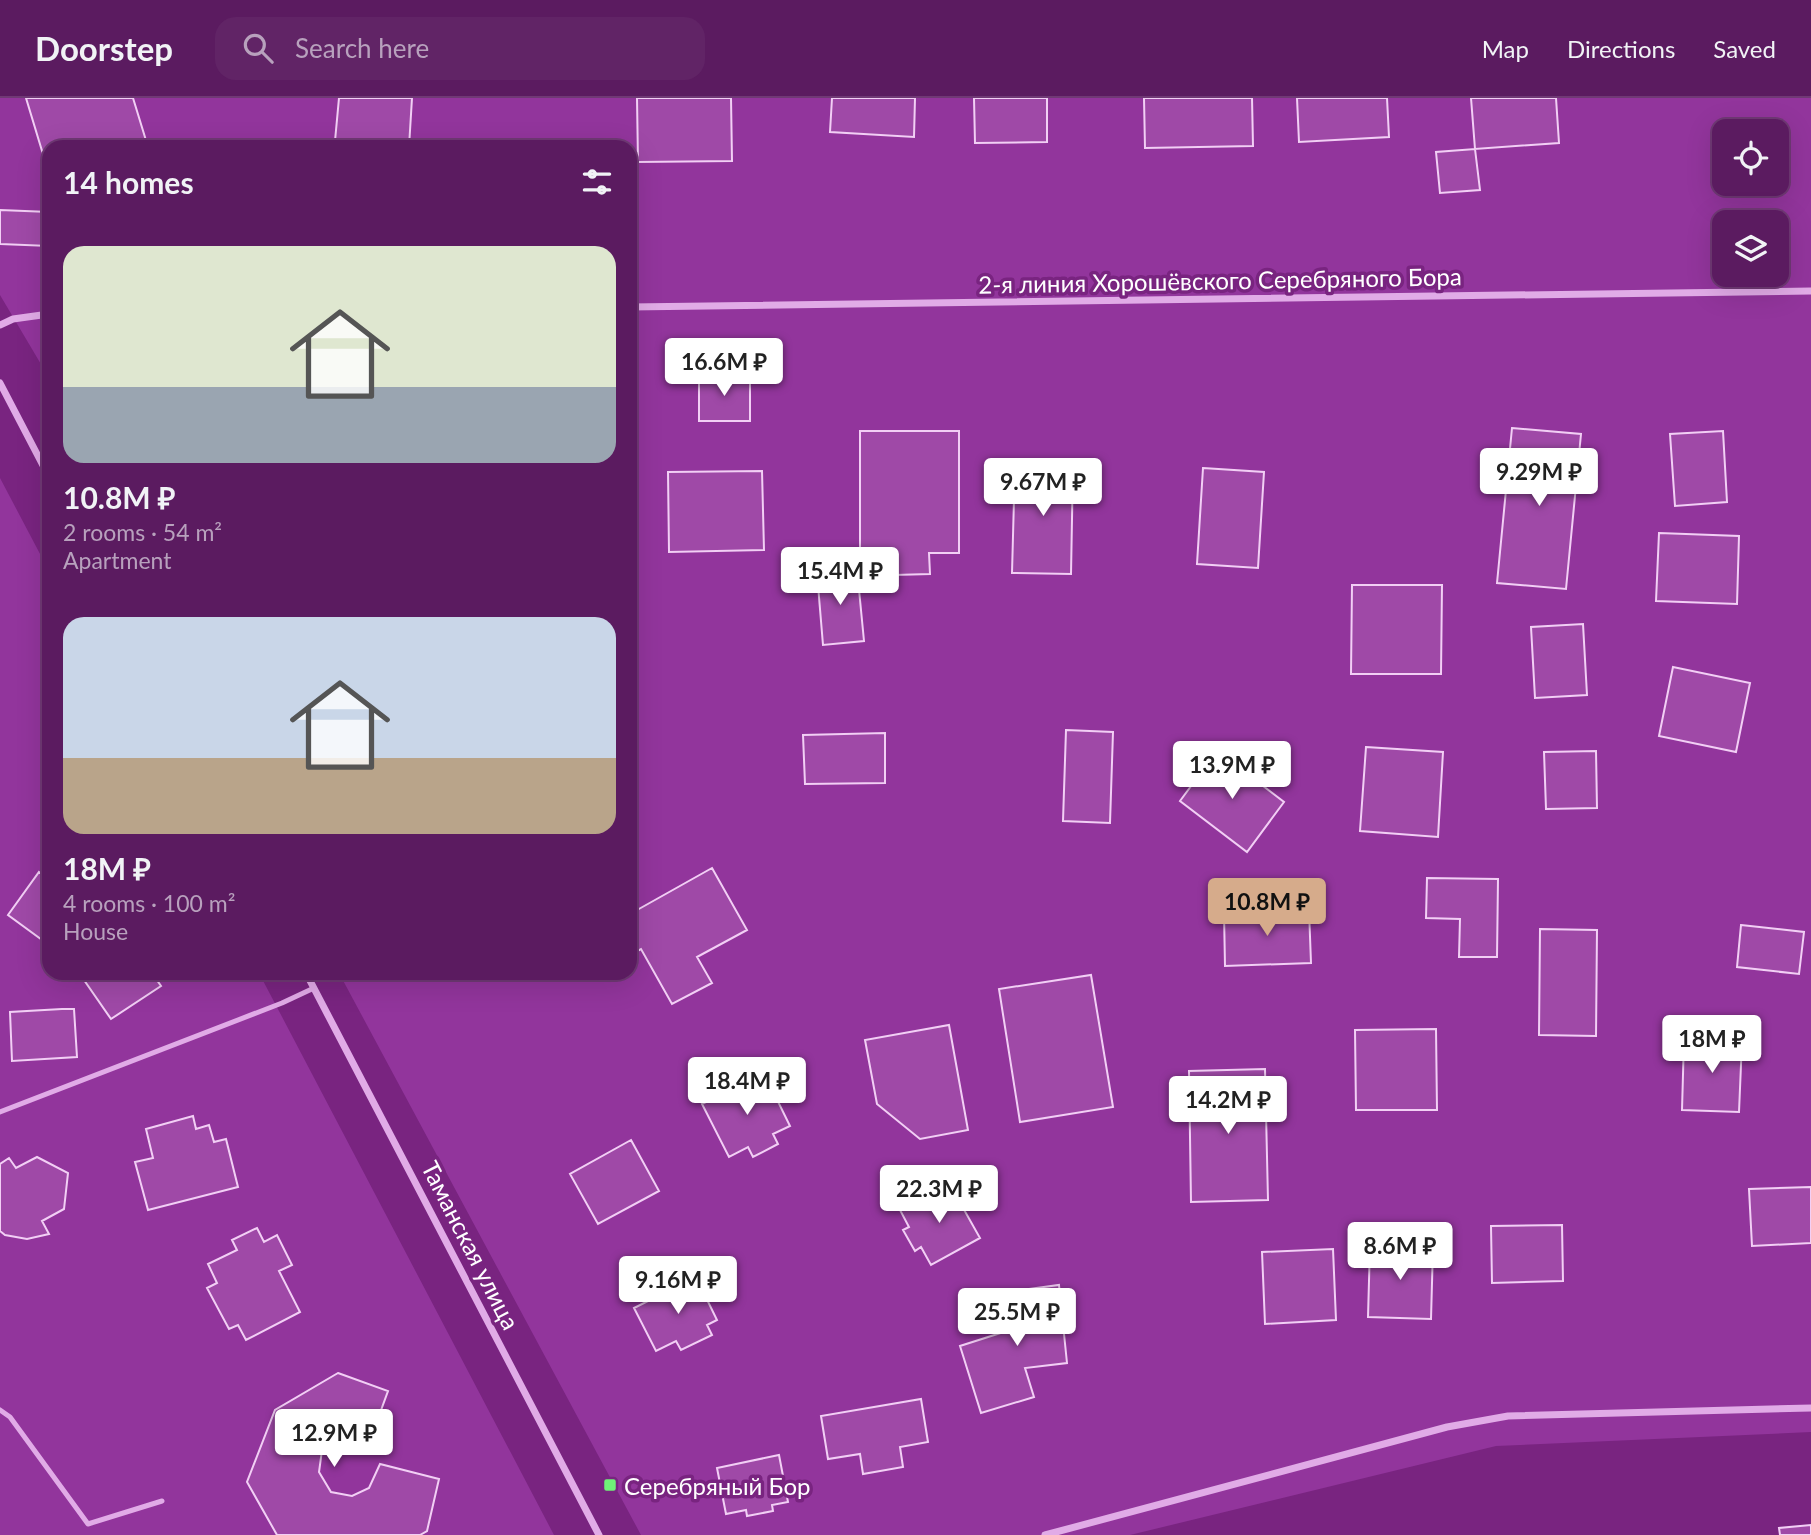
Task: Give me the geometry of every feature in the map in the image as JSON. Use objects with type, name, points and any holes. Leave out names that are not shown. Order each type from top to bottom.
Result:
[{"type":"street","name":"2-я линия Хорошёвского Серебряного Бора","points":[[637,307],[1811,291]]},
{"type":"street","points":[[0,325],[13,319],[42,315]]},
{"type":"street","points":[[0,383],[42,464]]},
{"type":"street","name":"Таманская улица","points":[[310,980],[599,1535]]},
{"type":"street","points":[[1045,1535],[1434,1430],[1508,1416],[1811,1408]]},
{"type":"lane","points":[[0,1112],[282,1003],[314,988]]},
{"type":"lane","points":[[0,1410],[10,1417],[88,1524],[162,1502]]},
{"type":"shaded area","points":[[0,98],[1811,98],[1811,1432],[1496,1446],[1130,1535],[641,1535],[343,980],[637,980],[637,140],[42,140],[42,366],[0,295]]},
{"type":"shaded area","points":[[0,478],[42,558],[42,980],[263,980],[554,1535],[0,1535]]},
{"type":"building","points":[[26,98],[133,98],[146,140],[42,140],[42,151]]},
{"type":"building","points":[[339,98],[412,98],[409,140],[335,140]]},
{"type":"building","points":[[637,98],[731,98],[732,161],[638,162]]},
{"type":"building","points":[[832,98],[915,98],[914,137],[830,132]]},
{"type":"building","points":[[974,98],[1047,98],[1047,142],[975,143]]},
{"type":"building","points":[[1144,98],[1252,98],[1253,146],[1145,148]]},
{"type":"building","points":[[1297,98],[1387,98],[1389,137],[1299,142]]},
{"type":"building","points":[[1471,98],[1556,98],[1559,143],[1475,149]]},
{"type":"building","points":[[1475,149],[1480,190],[1440,193],[1436,152]]},
{"type":"building","points":[[0,210],[42,212],[42,246],[0,244]]},
{"type":"building","points":[[699,374],[750,374],[750,421],[699,421]]},
{"type":"building","points":[[1512,428],[1581,434],[1566,589],[1497,583]]},
{"type":"building","points":[[860,431],[959,431],[959,553],[929,553],[930,574],[894,575],[894,550],[860,549]]},
{"type":"building","points":[[1723,431],[1727,502],[1675,506],[1670,434]]},
{"type":"building","points":[[1015,462],[1073,464],[1071,574],[1012,573]]},
{"type":"building","points":[[1203,468],[1264,472],[1258,568],[1197,564]]},
{"type":"building","points":[[762,471],[764,550],[669,552],[668,472]]},
{"type":"building","points":[[1659,533],[1739,536],[1737,604],[1656,601]]},
{"type":"building","points":[[857,569],[864,641],[823,645],[817,573]]},
{"type":"building","points":[[1352,585],[1442,585],[1441,674],[1351,674]]},
{"type":"building","points":[[1583,624],[1587,695],[1535,698],[1531,627]]},
{"type":"building","points":[[1673,667],[1750,683],[1736,752],[1659,736]]},
{"type":"building","points":[[1066,730],[1113,732],[1110,823],[1063,821]]},
{"type":"building","points":[[885,733],[885,783],[805,784],[803,735]]},
{"type":"building","points":[[1366,747],[1443,752],[1438,837],[1360,831]]},
{"type":"building","points":[[1217,751],[1284,802],[1247,852],[1180,801]]},
{"type":"building","points":[[1596,751],[1597,808],[1546,809],[1544,752]]},
{"type":"building","points":[[712,868],[747,930],[697,957],[712,983],[672,1004],[641,949],[637,951],[637,910]]},
{"type":"building","points":[[39,872],[42,874],[42,940],[8,915]]},
{"type":"building","points":[[1427,878],[1498,879],[1497,957],[1459,957],[1460,919],[1426,918]]},
{"type":"building","points":[[1309,910],[1311,963],[1225,966],[1224,913]]},
{"type":"building","points":[[1741,925],[1804,932],[1799,974],[1737,967]]},
{"type":"building","points":[[1540,929],[1597,930],[1596,1036],[1539,1035]]},
{"type":"building","points":[[1091,975],[1113,1107],[1020,1122],[999,989]]},
{"type":"building","points":[[84,980],[157,980],[161,986],[111,1019]]},
{"type":"building","points":[[74,1009],[77,1057],[12,1061],[10,1012]]},
{"type":"building","points":[[949,1025],[968,1130],[920,1139],[877,1104],[865,1040]]},
{"type":"building","points":[[1436,1029],[1437,1110],[1356,1110],[1355,1030]]},
{"type":"building","points":[[1684,1039],[1742,1041],[1739,1112],[1682,1110]]},
{"type":"building","points":[[1265,1069],[1268,1200],[1191,1202],[1189,1071]]},
{"type":"building","points":[[764,1073],[790,1126],[773,1134],[778,1144],[753,1157],[748,1147],[729,1157],[702,1104]]},
{"type":"building","points":[[193,1116],[196,1129],[209,1125],[214,1142],[226,1139],[238,1187],[148,1210],[135,1162],[153,1158],[146,1129]]},
{"type":"building","points":[[631,1140],[659,1191],[598,1224],[570,1174]]},
{"type":"building","points":[[37,1157],[68,1173],[64,1209],[42,1221],[49,1234],[27,1239],[5,1235],[0,1231],[0,1164],[9,1158],[16,1168]]},
{"type":"building","points":[[949,1183],[980,1238],[931,1265],[921,1247],[915,1251],[903,1230],[909,1227],[900,1210]]},
{"type":"building","points":[[1811,1187],[1811,1243],[1752,1246],[1749,1189]]},
{"type":"building","points":[[1562,1225],[1563,1281],[1492,1283],[1491,1226]]},
{"type":"building","points":[[257,1228],[264,1242],[277,1235],[292,1265],[279,1271],[300,1312],[246,1340],[238,1325],[229,1329],[207,1288],[217,1283],[208,1264],[237,1250],[232,1240]]},
{"type":"building","points":[[1370,1245],[1433,1247],[1431,1319],[1368,1317]]},
{"type":"building","points":[[1333,1249],[1336,1320],[1265,1324],[1262,1252]]},
{"type":"building","points":[[696,1277],[717,1320],[707,1325],[712,1335],[681,1350],[676,1341],[656,1351],[634,1308]]},
{"type":"building","points":[[1059,1285],[1067,1363],[1025,1368],[1034,1397],[981,1413],[960,1346],[1010,1330],[1006,1292]]},
{"type":"building","points":[[338,1373],[388,1391],[369,1443],[337,1440],[322,1450],[319,1472],[331,1492],[352,1496],[369,1488],[380,1464],[439,1479],[427,1531],[420,1535],[277,1535],[247,1482],[275,1410]]},
{"type":"building","points":[[921,1399],[928,1442],[900,1447],[903,1467],[863,1474],[860,1454],[828,1459],[821,1416]]},
{"type":"building","points":[[779,1455],[788,1502],[772,1505],[773,1511],[747,1516],[746,1510],[726,1514],[717,1468]]},
{"type":"building","points":[[1811,1525],[1811,1535],[1780,1535],[1779,1528]]},
{"type":"place","name":"Серебряный Бор","points":[[610,1485]]}]
